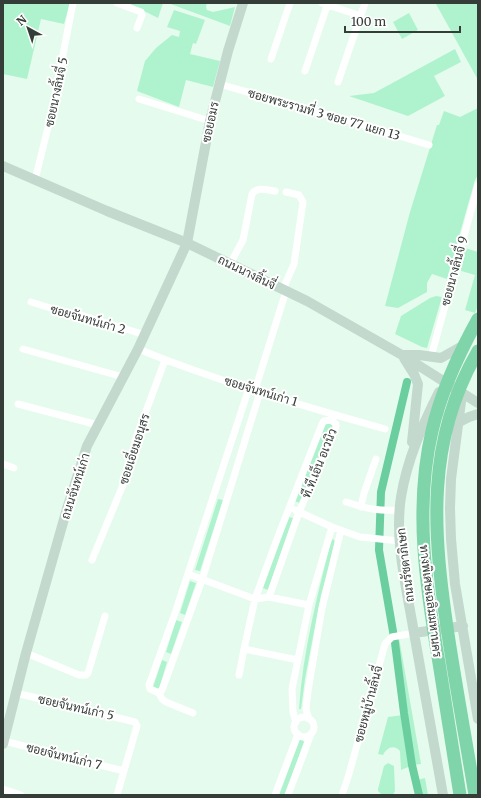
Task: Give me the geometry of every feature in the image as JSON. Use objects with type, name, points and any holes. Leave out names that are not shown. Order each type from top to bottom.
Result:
[{"type":"highway","name":"ทางพิเศษเฉลิมมหานคร","points":[[460,795],[426,572],[423,502],[426,464],[432,431],[444,390],[463,345],[478,319]]},
{"type":"highway","name":"ทางพิเศษเฉลิมมหานคร","points":[[475,795],[440,581],[436,533],[436,501],[444,437],[452,409],[463,381],[478,350]]},
{"type":"main road","name":"ซอยอมร","points":[[187,243],[210,121],[219,84],[243,3]]},
{"type":"main road","name":"ถนนนางลิ้นจี่","points":[[3,166],[187,243],[307,301],[402,355],[478,403]]},
{"type":"main road","name":"ถนนจันทน์เก่า","points":[[4,740],[26,653],[66,512],[88,446],[145,335],[187,243]]},
{"type":"main road","name":"ถนนรัชดาภิเษก","points":[[443,795],[414,633],[400,541],[400,510],[405,477],[412,452],[423,424],[444,381],[478,326]]},
{"type":"main road","points":[[402,355],[441,358],[466,344]]},
{"type":"main road","points":[[402,355],[414,374],[418,384],[412,452]]},
{"type":"main road","points":[[462,394],[451,479],[451,539],[455,584],[478,719]]},
{"type":"main road","points":[[459,422],[478,414]]},
{"type":"main road","points":[[414,633],[463,626]]},
{"type":"street","name":"ซอยนางลิ้นจี่ 5","points":[[35,180],[52,111],[73,3]]},
{"type":"street","points":[[117,3],[141,12],[142,15],[137,28]]},
{"type":"street","points":[[272,59],[290,3]]},
{"type":"street","points":[[338,82],[365,3]]},
{"type":"street","points":[[305,71],[326,4],[361,16]]},
{"type":"street","name":"ซอยพระรามที่ 3 ซอย 77 แยก 13","points":[[219,84],[429,145]]},
{"type":"street","points":[[139,99],[210,121]]},
{"type":"street","name":"ซอยนางลิ้นจี่ 9","points":[[431,357],[478,185]]},
{"type":"street","points":[[230,264],[243,240],[254,190],[259,189],[275,191]]},
{"type":"street","points":[[159,693],[162,690],[202,580],[229,495],[255,390],[284,290],[294,264],[303,202],[299,195],[286,192]]},
{"type":"street","name":"ซอยจันทน์เก่า 2","points":[[31,302],[145,335]]},
{"type":"street","points":[[23,349],[123,377]]},
{"type":"street","name":"ซอยจันทน์เก่า 1","points":[[138,349],[165,360],[255,390],[385,429]]},
{"type":"street","name":"ซอยเอี่ยมอนุสร","points":[[92,560],[135,456],[135,441],[165,360]]},
{"type":"street","points":[[194,713],[166,702],[162,699],[159,693],[150,689],[149,685],[174,616],[215,491],[255,390]]},
{"type":"street","points":[[18,404],[98,425]]},
{"type":"street","name":"ที.ที.เอ็น อเวนิว","points":[[239,675],[256,599],[277,539],[322,424],[328,420],[334,421],[336,427],[299,512],[270,597]]},
{"type":"street","points":[[364,508],[364,493],[376,459]]},
{"type":"street","points":[[3,464],[14,468]]},
{"type":"street","points":[[215,491],[229,495]]},
{"type":"street","points":[[346,502],[364,508],[383,511],[400,510]]},
{"type":"street","name":"ที.ที.เอ็น อเวนิว","points":[[289,508],[360,537],[400,541]]},
{"type":"street","points":[[311,734],[304,737],[298,734],[294,729],[296,722],[293,712],[292,689],[309,605],[332,526]]},
{"type":"street","points":[[288,795],[314,729],[306,710],[308,691],[322,608],[341,530]]},
{"type":"street","points":[[329,537],[332,534],[335,534],[339,538]]},
{"type":"street","points":[[188,574],[256,599],[270,597],[309,605]]},
{"type":"street","points":[[26,653],[79,675],[86,675],[88,673],[105,616]]},
{"type":"street","points":[[174,616],[187,620]]},
{"type":"street","name":"ซอยหมู่บ้านลิ้นจี่","points":[[342,795],[383,648],[387,641],[395,636],[414,633]]},
{"type":"street","points":[[244,649],[298,660]]},
{"type":"street","points":[[160,655],[174,658]]},
{"type":"street","name":"ซอยจันทน์เก่า 5","points":[[16,693],[135,722],[137,726],[124,771]]},
{"type":"street","points":[[296,722],[303,718],[309,718]]},
{"type":"street","points":[[275,795],[298,734]]},
{"type":"street","name":"ซอยจันทน์เก่า 7","points":[[4,740],[124,771]]},
{"type":"street","points":[[117,795],[124,771]]},
{"type":"street","points":[[3,790],[21,795]]},
{"type":"green space","points":[[3,3],[70,3],[64,24],[41,19],[27,79],[3,74]]},
{"type":"green space","points":[[128,3],[163,3],[158,18]]},
{"type":"green space","points":[[168,3],[207,3],[207,10],[213,12],[235,7],[230,26]]},
{"type":"green space","points":[[478,3],[478,80],[436,4]]},
{"type":"green space","points":[[174,10],[205,20],[196,44],[193,43],[190,54],[220,61],[213,87],[186,80],[179,107],[137,91],[145,61],[156,48],[172,35],[179,37],[180,31],[167,27]]},
{"type":"green space","points":[[409,13],[418,30],[402,39],[393,22]]},
{"type":"green space","points":[[455,49],[461,62],[434,76],[445,96],[408,116],[349,96],[374,93]]},
{"type":"green space","points":[[478,108],[478,175],[475,180],[447,279],[432,274],[427,283],[427,292],[398,308],[385,306],[410,212],[437,125],[439,125],[444,111],[460,117]]},
{"type":"green space","points":[[465,248],[478,252],[478,306],[475,313],[465,310],[475,275],[458,270]]},
{"type":"green space","points":[[436,296],[442,297],[427,348],[395,334],[401,316],[430,298]]},
{"type":"green space","points":[[331,422],[334,425],[300,503],[294,501],[325,424]]},
{"type":"green space","points":[[218,499],[223,500],[200,571],[195,570]]},
{"type":"green space","points":[[289,517],[293,518],[268,590],[263,588]]},
{"type":"green space","points":[[333,539],[336,542],[321,595],[305,679],[301,709],[299,709],[311,624],[331,541]]},
{"type":"green space","points":[[190,581],[196,583],[185,615],[180,613]]},
{"type":"green space","points":[[176,620],[182,622],[171,654],[166,652]]},
{"type":"green space","points":[[399,638],[421,764],[413,765],[401,770],[400,751],[393,747],[386,750],[383,755],[378,754],[388,717],[403,715],[393,640]]},
{"type":"green space","points":[[162,660],[167,662],[159,689],[153,687]]},
{"type":"green space","points":[[300,739],[304,742],[285,795],[279,795]]},
{"type":"green space","points":[[388,763],[394,766],[395,791],[393,795],[382,795],[378,789],[384,766]]},
{"type":"green space","points":[[425,778],[428,795],[419,795],[417,780]]},
{"type":"waterway","points":[[407,382],[381,492],[379,550],[395,643],[412,765],[419,795]]}]
